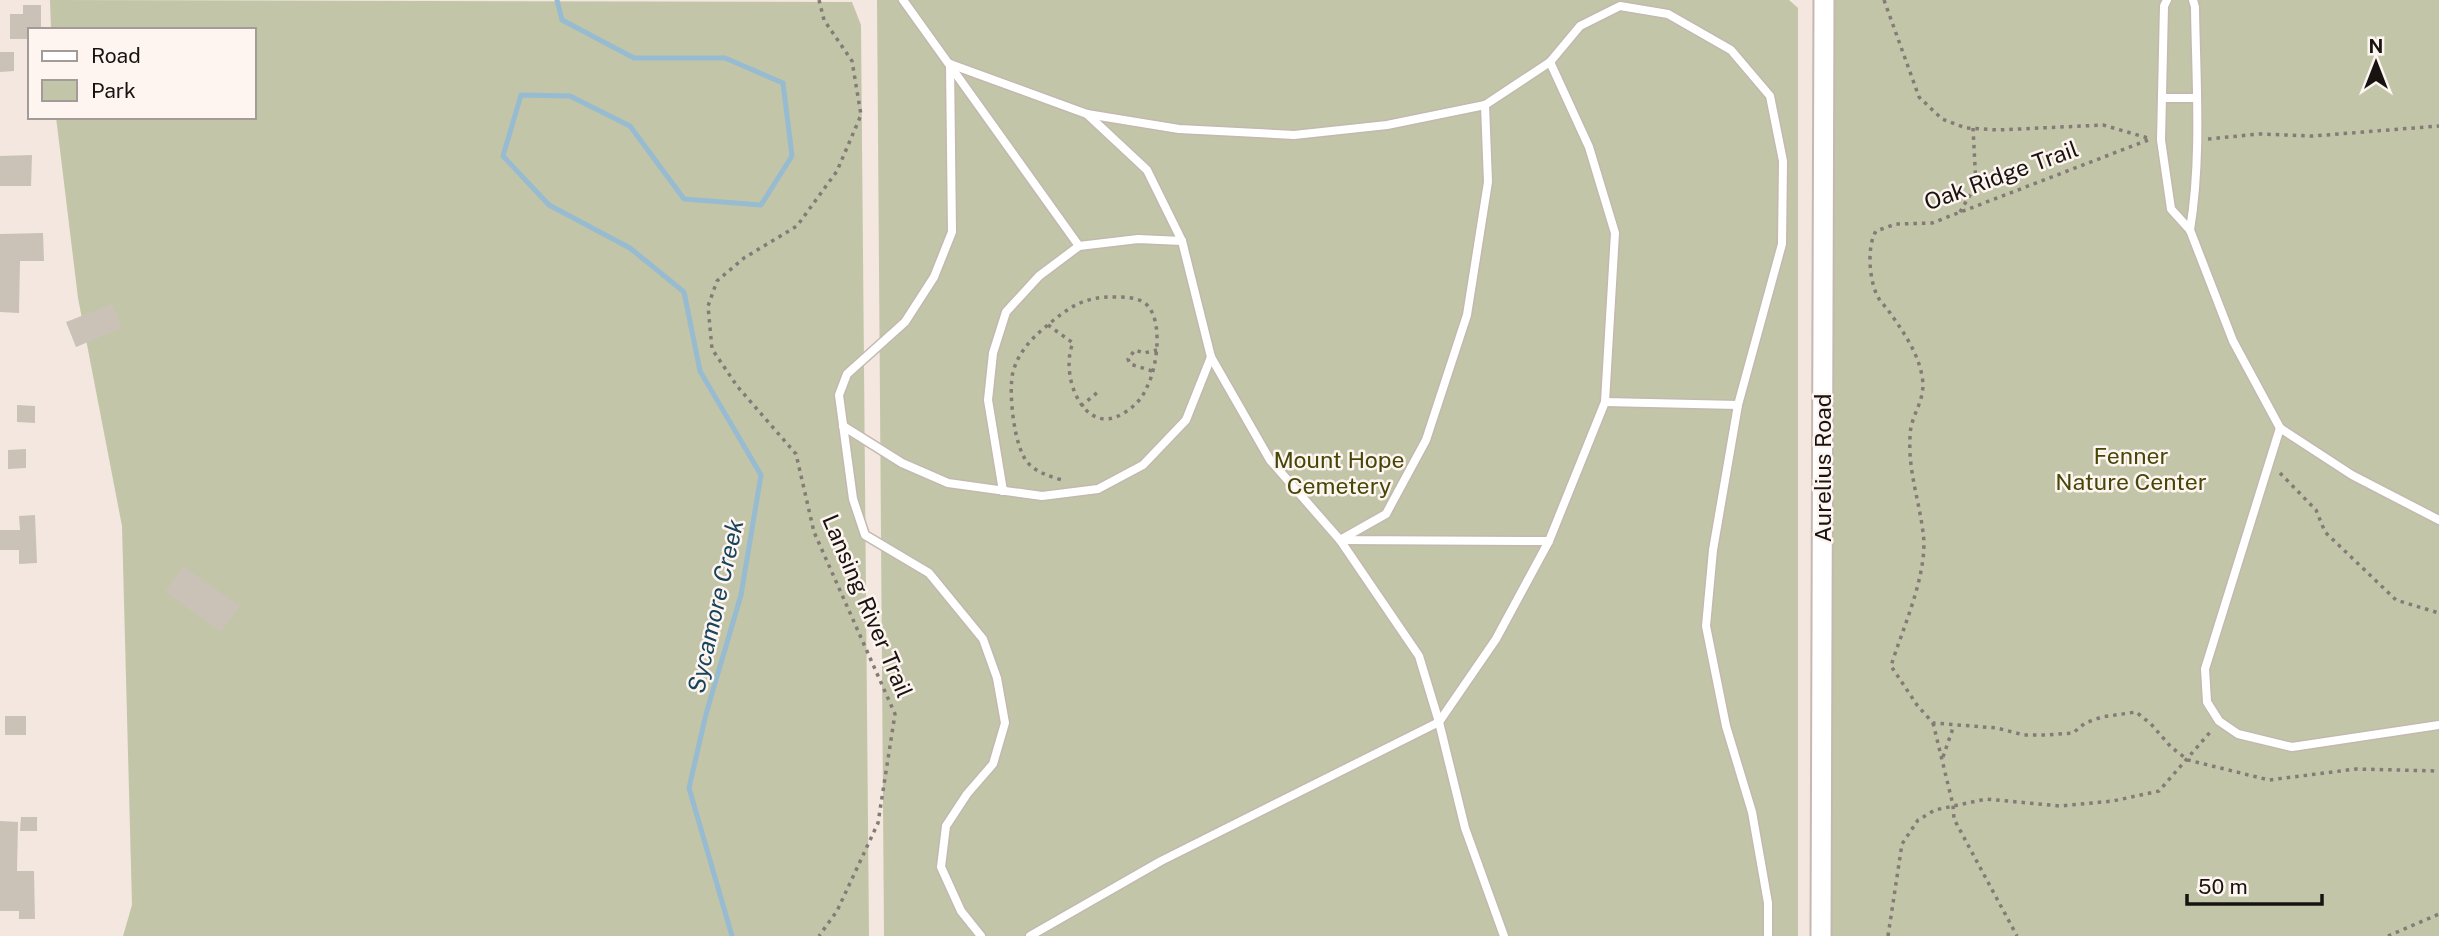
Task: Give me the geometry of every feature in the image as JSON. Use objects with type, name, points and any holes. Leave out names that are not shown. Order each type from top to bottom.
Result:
[{"type":"street","name":"Aurelius Road","points":[[1821,936],[1824,0]]},
{"type":"lane","points":[[903,0],[1079,246]]},
{"type":"lane","points":[[2167,0],[2164,6],[2161,141],[2171,209],[2190,230],[2233,341],[2280,429],[2352,475],[2439,520]]},
{"type":"lane","points":[[2190,230],[2196,140],[2193,0]]},
{"type":"lane","points":[[950,64],[1087,114],[1179,129],[1293,135],[1387,125],[1485,105],[1550,62],[1580,26],[1620,6],[1668,14],[1731,50],[1770,96],[1783,162],[1783,244],[1738,405],[1713,550],[1706,626],[1726,726],[1752,812],[1768,903],[1768,936]]},
{"type":"lane","points":[[1030,936],[1161,860],[1439,722],[1496,639],[1549,541],[1605,402],[1615,233],[1589,147],[1550,62]]},
{"type":"lane","points":[[950,64],[952,232],[934,277],[905,322],[847,374],[839,395],[853,499],[865,535],[929,573],[983,639],[997,678],[1005,723],[993,764],[967,794],[946,826],[941,867],[961,911],[982,936]]},
{"type":"lane","points":[[2162,98],[2196,99]]},
{"type":"lane","points":[[1340,540],[1386,514],[1426,440],[1467,315],[1488,183],[1485,105]]},
{"type":"lane","points":[[1087,114],[1147,170],[1182,241],[1211,357],[1270,460],[1340,540],[1419,656],[1439,722],[1465,828],[1504,936]]},
{"type":"lane","points":[[1003,491],[988,400],[993,353],[1006,312],[1040,276],[1079,246],[1138,239],[1182,241]]},
{"type":"lane","points":[[843,426],[902,463],[948,483],[1042,496],[1098,489],[1143,465],[1185,420],[1211,357]]},
{"type":"lane","points":[[1605,402],[1738,405]]},
{"type":"lane","points":[[2280,429],[2205,669],[2207,702],[2219,721],[2238,734],[2292,747],[2439,725]]},
{"type":"lane","points":[[1340,540],[1549,541]]},
{"type":"path","name":"Lansing River Trail","points":[[819,0],[824,20],[852,61],[861,115],[838,171],[797,226],[744,258],[717,281],[708,306],[712,349],[737,386],[796,454],[814,532],[895,713],[878,823],[837,911],[819,936]]},
{"type":"path","points":[[1884,0],[1919,97],[1942,119],[1973,128],[1976,185],[1960,212]]},
{"type":"path","name":"Oak Ridge Trail","points":[[1933,723],[1917,705],[1891,666],[1921,574],[1924,534],[1914,491],[1909,436],[1913,418],[1922,401],[1923,380],[1920,364],[1902,330],[1876,293],[1870,242],[1876,231],[1896,224],[1932,223],[2150,139],[2103,125],[1998,130],[1973,128]]},
{"type":"path","points":[[2196,140],[2259,134],[2313,136],[2439,126]]},
{"type":"path","points":[[1048,325],[1073,343],[1069,374],[1081,406],[1092,414],[1108,419],[1134,407],[1147,388],[1157,351],[1156,324],[1146,303],[1129,297],[1096,296],[1071,307],[1048,325],[1026,344],[1013,372],[1012,410],[1018,444],[1027,463],[1044,475],[1098,489]]},
{"type":"path","points":[[1153,372],[1130,364],[1128,359],[1135,350],[1144,353],[1157,351]]},
{"type":"path","points":[[1081,406],[1098,392]]},
{"type":"path","points":[[2269,462],[2316,510],[2325,532],[2396,600],[2439,613]]},
{"type":"path","points":[[2017,936],[1954,819],[1933,723],[2045,735],[2073,733],[2085,723],[2102,716],[2136,712],[2188,760],[2269,779],[2356,769],[2439,771]]},
{"type":"path","points":[[1888,936],[1902,844],[1918,820],[1934,810],[1986,799],[2060,806],[2159,791],[2219,721]]},
{"type":"path","points":[[1942,760],[1954,725]]},
{"type":"path","points":[[2388,936],[2439,914]]},
{"type":"green space","points":[[50,0],[852,2],[861,25],[869,936],[123,936],[132,905],[122,526],[78,298],[56,119],[256,119],[256,28],[51,28]]},
{"type":"green space","name":"Mount Hope Cemetery","points":[[877,0],[1789,0],[1798,8],[1798,936],[884,936]]},
{"type":"green space","name":"Fenner Nature Center","points":[[1824,0],[2439,0],[2439,936],[1821,936]]},
{"type":"building","points":[[23,5],[41,5],[41,28],[28,28],[28,39],[10,39],[10,14],[23,14]]},
{"type":"building","points":[[0,52],[14,52],[14,71],[0,72]]},
{"type":"building","points":[[32,155],[31,186],[0,186],[0,156]]},
{"type":"building","points":[[43,233],[44,261],[20,261],[19,313],[0,312],[0,234]]},
{"type":"building","points":[[112,304],[122,328],[76,347],[66,322]]},
{"type":"building","points":[[17,405],[35,406],[35,423],[17,422]]},
{"type":"building","points":[[26,449],[26,468],[8,469],[8,450]]},
{"type":"building","points":[[35,515],[37,563],[19,564],[19,550],[0,550],[0,530],[20,530],[19,516]]},
{"type":"building","points":[[183,566],[240,606],[221,632],[165,592]]},
{"type":"building","points":[[5,716],[26,716],[26,735],[5,735]]},
{"type":"building","points":[[21,817],[37,817],[37,831],[20,831]]},
{"type":"building","points":[[0,821],[18,822],[17,871],[34,871],[35,919],[19,919],[19,911],[0,911]]},
{"type":"waterway","name":"Sycamore Creek","points":[[557,0],[562,20],[634,58],[725,58],[783,83],[792,156],[761,205],[684,199],[630,126],[570,96],[521,95],[503,156],[549,205],[630,248],[684,292],[700,371],[761,475],[741,595],[706,714],[689,788],[732,936]]}]
